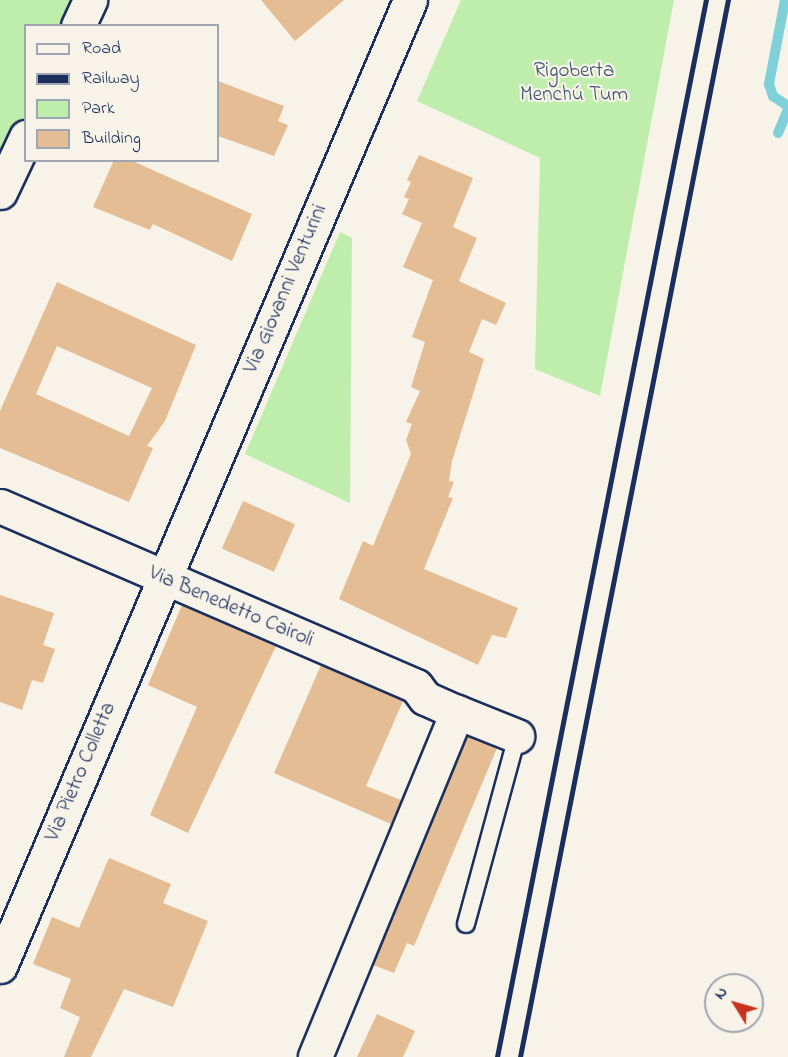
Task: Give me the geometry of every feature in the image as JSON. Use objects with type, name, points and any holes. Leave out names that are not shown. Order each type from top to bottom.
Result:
[{"type":"street","points":[[79,24],[90,0]]},
{"type":"street","name":"Via Giovanni Venturini","points":[[162,578],[410,0]]},
{"type":"street","points":[[0,192],[24,141]]},
{"type":"street","name":"Via Benedetto Cairoli","points":[[0,506],[416,686],[425,698],[517,736]]},
{"type":"street","name":"Via Pietro Colletta","points":[[0,966],[162,578]]},
{"type":"street","points":[[315,1057],[457,712]]},
{"type":"lane","points":[[466,924],[517,736]]},
{"type":"green space","points":[[0,0],[82,0],[70,24],[24,24],[24,120],[0,171]]},
{"type":"green space","name":"Rigoberta Menchú Tum","points":[[461,0],[674,0],[600,396],[535,369],[540,158],[417,101]]},
{"type":"green space","points":[[340,232],[352,238],[350,503],[245,454]]},
{"type":"building","points":[[261,0],[344,0],[295,41]]},
{"type":"building","points":[[219,81],[284,106],[278,121],[288,125],[274,156],[219,136]]},
{"type":"building","points":[[419,155],[473,178],[453,227],[477,238],[459,281],[506,303],[496,325],[482,319],[469,352],[484,359],[452,461],[449,481],[454,482],[448,497],[453,498],[424,569],[518,608],[506,638],[492,635],[478,665],[339,599],[363,541],[373,546],[411,454],[406,440],[412,424],[406,422],[420,391],[411,387],[425,342],[412,337],[433,280],[403,267],[422,223],[402,214],[409,199],[404,197],[411,182],[407,180]]},
{"type":"building","points":[[113,162],[135,162],[252,214],[232,261],[153,224],[150,230],[93,207]]},
{"type":"building","points":[[57,282],[196,345],[165,421],[147,446],[153,448],[129,502],[0,448],[0,411]],"holes":[[[57,346],[152,388],[129,436],[36,394]]]},
{"type":"building","points":[[243,501],[295,524],[274,572],[222,549]]},
{"type":"building","points":[[0,595],[54,613],[43,645],[55,649],[43,683],[32,680],[22,710],[0,702]]},
{"type":"building","points":[[182,605],[276,646],[188,833],[150,815],[197,707],[148,685]]},
{"type":"building","points":[[321,665],[403,701],[366,786],[401,800],[391,824],[274,773]]},
{"type":"building","points":[[467,736],[497,748],[414,946],[407,943],[394,973],[373,965]]},
{"type":"building","points":[[109,858],[171,884],[163,903],[208,921],[173,1007],[124,989],[91,1057],[64,1057],[80,1017],[60,1008],[71,979],[33,964],[52,917],[79,928]]},
{"type":"building","points":[[377,1014],[415,1031],[403,1057],[357,1057]]},
{"type":"waterway","points":[[785,0],[769,84],[773,96],[788,106]]},
{"type":"waterway","points":[[778,133],[788,110]]},
{"type":"railway","points":[[497,1057],[706,0]]},
{"type":"railway","points":[[520,1057],[728,0]]}]
